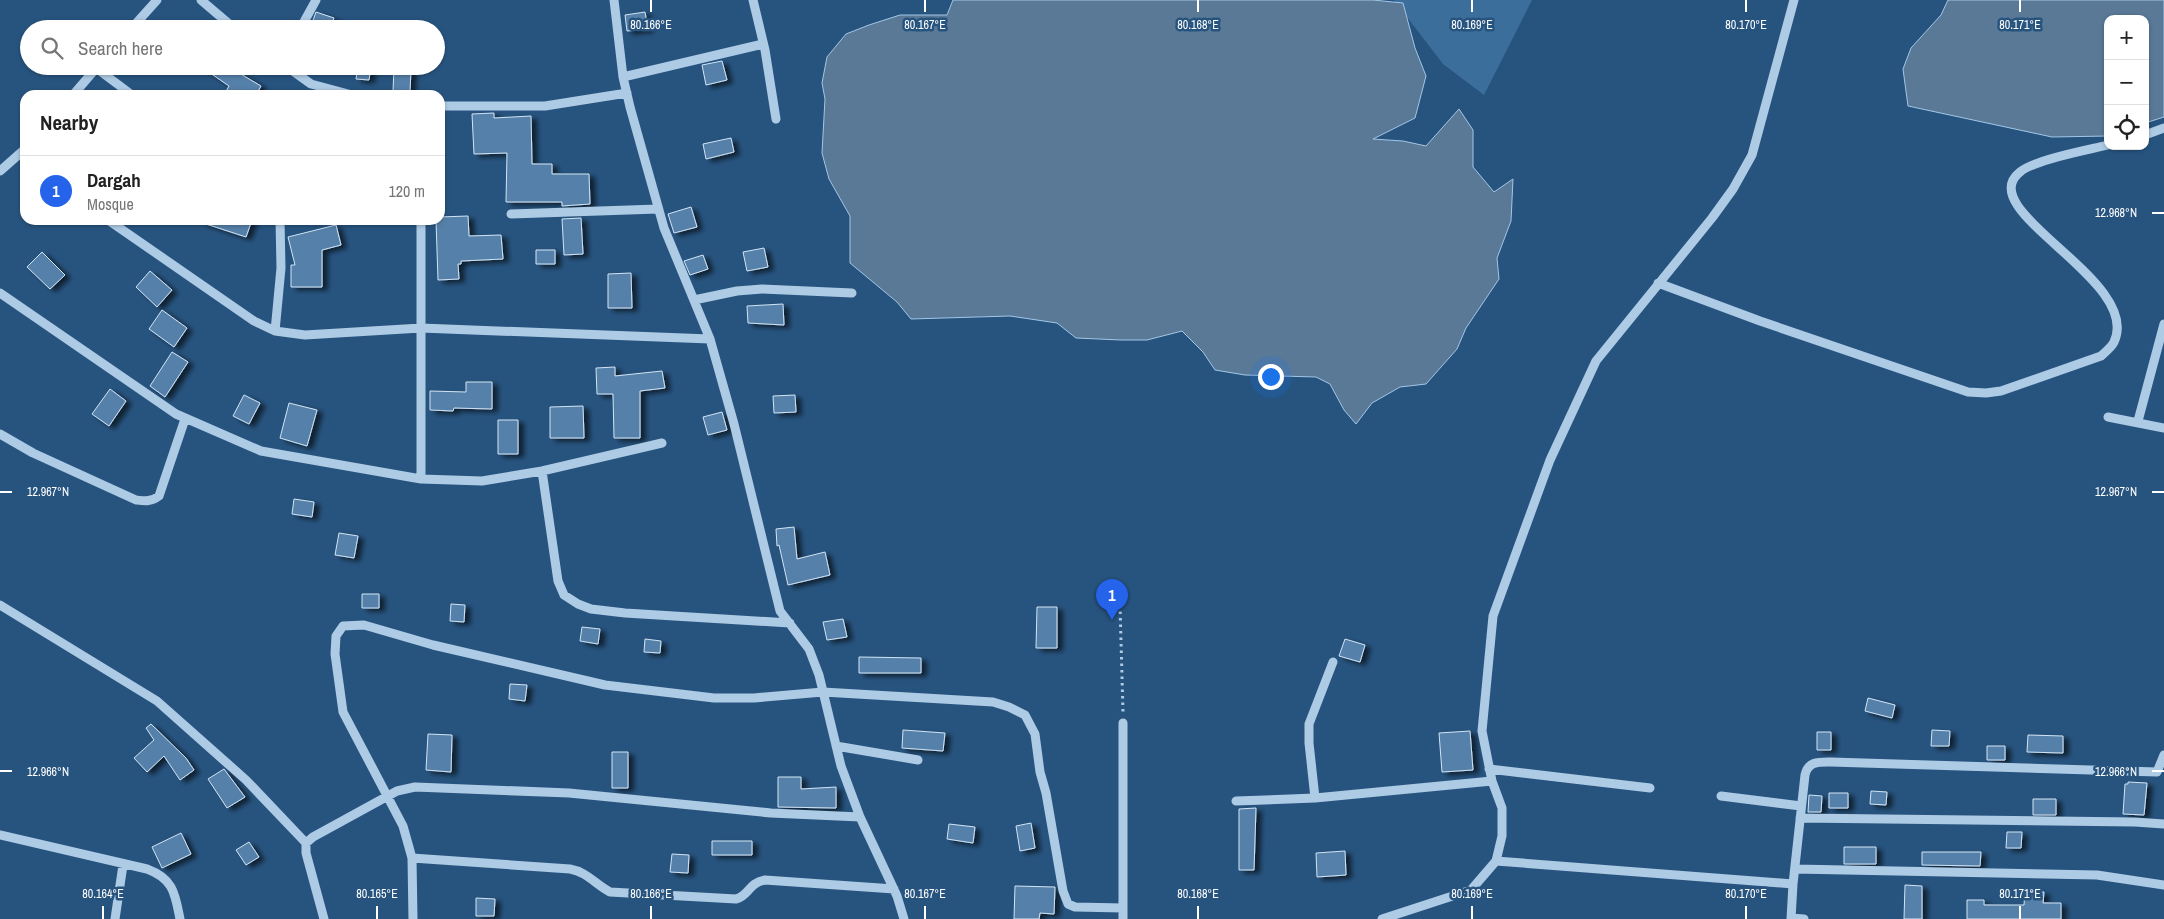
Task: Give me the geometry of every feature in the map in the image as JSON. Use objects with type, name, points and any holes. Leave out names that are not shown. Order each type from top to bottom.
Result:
[{"type":"street","points":[[139,20],[157,0]]},
{"type":"street","points":[[200,0],[224,20]]},
{"type":"street","points":[[305,20],[316,0]]},
{"type":"street","points":[[614,0],[623,77],[658,209],[710,339],[734,424],[780,611],[809,649],[823,692],[841,766],[860,816],[894,889],[904,919]]},
{"type":"street","points":[[753,0],[776,119]]},
{"type":"street","points":[[1382,919],[1432,901],[1472,890],[1496,861],[1502,836],[1502,808],[1492,781],[1482,730],[1493,616],[1550,460],[1596,361],[1712,218],[1752,155],[1794,0]]},
{"type":"street","points":[[623,77],[763,44]]},
{"type":"street","points":[[77,90],[90,75]]},
{"type":"street","points":[[107,75],[126,90]]},
{"type":"street","points":[[298,75],[311,84],[333,90]]},
{"type":"street","points":[[445,106],[545,106],[627,93]]},
{"type":"street","points":[[2149,134],[2164,128]]},
{"type":"street","points":[[1658,283],[1760,321],[1968,392],[1986,393],[2002,391],[2101,356],[2114,344],[2117,324],[2112,306],[2102,289],[2023,213],[2011,194],[2011,183],[2022,170],[2056,158],[2104,146]]},
{"type":"street","points":[[0,171],[20,161]]},
{"type":"street","points":[[511,214],[658,209]]},
{"type":"street","points":[[115,225],[254,321],[275,331],[305,335],[421,328],[710,339]]},
{"type":"street","points":[[275,331],[281,268],[280,225]]},
{"type":"street","points":[[421,225],[421,480]]},
{"type":"street","points":[[694,300],[738,291],[762,289],[852,294]]},
{"type":"street","points":[[0,293],[71,344],[176,414],[261,451],[421,480],[482,481],[542,471],[662,443]]},
{"type":"street","points":[[2138,421],[2164,324]]},
{"type":"street","points":[[2108,417],[2138,421],[2164,428]]},
{"type":"street","points":[[0,434],[33,454],[136,500],[145,502],[153,500],[158,496],[185,419]]},
{"type":"street","points":[[542,471],[558,581],[564,595],[578,604],[591,609],[625,613],[790,623]]},
{"type":"street","points":[[0,605],[157,701],[246,780],[306,843],[306,853],[324,919]]},
{"type":"street","points":[[413,919],[412,858],[402,826],[343,712],[336,654],[336,636],[343,626],[364,625],[433,645],[605,685],[714,698],[823,692],[993,702],[1009,707],[1024,715],[1036,734],[1040,772],[1046,793],[1068,904],[1075,907],[1123,908]]},
{"type":"street","points":[[1314,798],[1309,724],[1333,662]]},
{"type":"street","points":[[1123,723],[1123,919]]},
{"type":"street","points":[[836,746],[918,760]]},
{"type":"street","points":[[1804,919],[1791,918],[1793,884],[1806,769],[1817,762],[2157,772],[2164,755]]},
{"type":"street","points":[[1489,769],[1650,788]]},
{"type":"street","points":[[1236,801],[1314,798],[1492,781]]},
{"type":"street","points":[[306,843],[313,837],[386,796],[397,791],[415,787],[568,793],[771,813],[860,816]]},
{"type":"street","points":[[1721,796],[1801,806]]},
{"type":"street","points":[[1800,818],[2134,822],[2164,824]]},
{"type":"street","points":[[0,835],[147,869],[159,874],[166,880],[175,896],[180,919]]},
{"type":"street","points":[[412,858],[570,869],[587,874],[602,888],[610,892],[736,899],[744,895],[752,885],[765,880],[894,889]]},
{"type":"street","points":[[1496,861],[1793,884]]},
{"type":"street","points":[[115,919],[123,864]]},
{"type":"street","points":[[1795,869],[2097,876],[2164,885]]},
{"type":"path","points":[[1120,605],[1123,723]]},
{"type":"shaded area","points":[[953,0],[1373,0],[1403,3],[1415,48],[1426,76],[1415,118],[1373,139],[1403,141],[1426,146],[1459,109],[1473,130],[1473,167],[1494,192],[1513,179],[1511,221],[1497,258],[1499,279],[1466,328],[1457,349],[1426,384],[1400,387],[1372,403],[1356,424],[1344,410],[1330,384],[1316,377],[1245,375],[1215,370],[1203,352],[1182,331],[1147,340],[1121,340],[1076,338],[1057,323],[1010,316],[911,319],[897,302],[850,263],[850,216],[829,179],[822,153],[825,99],[822,83],[827,57],[846,34],[900,15],[947,15]]},
{"type":"shaded area","points":[[1394,0],[1532,0],[1484,95],[1443,64]]},
{"type":"shaded area","points":[[1948,0],[2164,0],[2164,117],[2149,122],[2149,15],[2104,15],[2104,136],[2052,137],[1908,106],[1903,69],[1911,48],[1941,15]]},
{"type":"building","points":[[316,12],[334,18],[333,20],[313,20]]},
{"type":"building","points":[[645,12],[648,29],[627,31],[625,15]]},
{"type":"building","points":[[722,61],[727,80],[706,85],[702,65]]},
{"type":"building","points":[[213,75],[242,75],[261,86],[259,90],[227,90],[229,86]]},
{"type":"building","points":[[357,75],[370,75],[369,80],[356,79]]},
{"type":"building","points":[[394,75],[411,75],[410,90],[393,90]]},
{"type":"building","points":[[494,113],[494,118],[531,116],[532,164],[552,164],[552,174],[589,174],[590,204],[562,206],[562,202],[506,202],[507,153],[474,154],[472,114]]},
{"type":"building","points":[[731,138],[734,152],[706,159],[703,144]]},
{"type":"building","points":[[691,207],[697,227],[674,233],[668,214]]},
{"type":"building","points":[[468,216],[469,236],[501,235],[503,259],[461,261],[461,264],[458,264],[459,279],[438,280],[436,225],[445,225],[445,217]]},
{"type":"building","points":[[581,218],[583,254],[564,255],[562,219]]},
{"type":"building","points":[[209,225],[250,225],[246,237]]},
{"type":"building","points":[[336,225],[341,245],[322,250],[322,287],[291,287],[291,265],[295,265],[288,237]]},
{"type":"building","points":[[764,248],[768,267],[747,271],[743,252]]},
{"type":"building","points":[[536,250],[555,250],[555,264],[536,264]]},
{"type":"building","points":[[42,252],[65,275],[50,289],[27,267]]},
{"type":"building","points":[[703,255],[708,269],[690,275],[684,261]]},
{"type":"building","points":[[150,271],[172,290],[157,307],[136,287]]},
{"type":"building","points":[[631,273],[632,308],[608,308],[608,274]]},
{"type":"building","points":[[783,304],[784,325],[748,323],[747,306]]},
{"type":"building","points":[[162,310],[187,328],[174,347],[149,329]]},
{"type":"building","points":[[172,352],[188,362],[165,397],[150,386]]},
{"type":"building","points":[[615,367],[615,376],[662,371],[665,388],[640,391],[640,438],[614,438],[613,394],[597,394],[596,368]]},
{"type":"building","points":[[466,382],[492,382],[492,409],[454,408],[453,411],[430,410],[430,391],[466,392]]},
{"type":"building","points":[[110,389],[126,401],[109,426],[92,414]]},
{"type":"building","points":[[244,395],[260,403],[249,424],[233,416]]},
{"type":"building","points":[[795,395],[796,412],[774,413],[773,396]]},
{"type":"building","points":[[289,403],[317,410],[307,446],[280,438]]},
{"type":"building","points":[[583,406],[584,438],[550,438],[550,407]]},
{"type":"building","points":[[722,412],[727,430],[708,435],[703,417]]},
{"type":"building","points":[[498,420],[518,420],[518,454],[498,454]]},
{"type":"building","points":[[294,499],[314,502],[312,517],[292,514]]},
{"type":"building","points":[[794,527],[797,559],[825,552],[830,575],[788,585],[779,545],[777,546],[776,529]]},
{"type":"building","points":[[339,533],[358,536],[354,558],[335,555]]},
{"type":"building","points":[[362,594],[379,594],[379,608],[362,608]]},
{"type":"building","points":[[451,604],[465,605],[464,622],[450,621]]},
{"type":"building","points":[[1037,607],[1057,607],[1057,648],[1036,648]]},
{"type":"building","points":[[843,619],[847,637],[827,640],[823,622]]},
{"type":"building","points":[[582,627],[600,629],[598,644],[580,641]]},
{"type":"building","points":[[645,639],[661,641],[660,653],[644,652]]},
{"type":"building","points":[[1345,639],[1365,645],[1360,662],[1339,656]]},
{"type":"building","points":[[859,657],[921,658],[921,673],[859,673]]},
{"type":"building","points":[[510,684],[527,685],[525,701],[509,699]]},
{"type":"building","points":[[1868,698],[1895,705],[1892,718],[1865,711]]},
{"type":"building","points":[[151,724],[186,758],[194,770],[180,780],[164,756],[147,772],[134,758],[154,740],[146,728]]},
{"type":"building","points":[[903,730],[945,733],[943,751],[902,748]]},
{"type":"building","points":[[1932,730],[1950,731],[1949,746],[1931,746]]},
{"type":"building","points":[[1470,731],[1473,770],[1442,772],[1439,733]]},
{"type":"building","points":[[1817,732],[1831,732],[1831,750],[1817,750]]},
{"type":"building","points":[[428,734],[452,735],[451,772],[426,770]]},
{"type":"building","points":[[2028,735],[2063,736],[2063,753],[2027,752]]},
{"type":"building","points":[[1987,746],[2005,746],[2005,760],[1987,760]]},
{"type":"building","points":[[612,752],[628,752],[628,788],[612,788]]},
{"type":"building","points":[[224,769],[245,797],[227,808],[208,779]]},
{"type":"building","points":[[778,777],[801,777],[801,789],[836,787],[836,808],[778,807]]},
{"type":"building","points":[[2128,782],[2147,783],[2144,815],[2123,814],[2125,784],[2128,784]]},
{"type":"building","points":[[1871,791],[1887,792],[1886,805],[1870,804]]},
{"type":"building","points":[[1829,793],[1848,793],[1848,808],[1829,808]]},
{"type":"building","points":[[1809,795],[1822,796],[1821,812],[1808,812]]},
{"type":"building","points":[[2033,799],[2056,799],[2056,815],[2033,815]]},
{"type":"building","points":[[1256,808],[1254,870],[1239,870],[1239,809]]},
{"type":"building","points":[[1031,823],[1035,848],[1020,851],[1016,826]]},
{"type":"building","points":[[949,824],[975,827],[973,843],[947,839]]},
{"type":"building","points":[[2007,832],[2022,832],[2021,848],[2006,848]]},
{"type":"building","points":[[181,833],[191,854],[162,868],[152,847]]},
{"type":"building","points":[[712,841],[752,841],[752,855],[712,855]]},
{"type":"building","points":[[249,842],[259,857],[246,865],[236,850]]},
{"type":"building","points":[[1844,847],[1876,847],[1876,864],[1844,864]]},
{"type":"building","points":[[1345,851],[1346,875],[1317,877],[1316,853]]},
{"type":"building","points":[[1922,852],[1981,852],[1980,866],[1922,865]]},
{"type":"building","points":[[672,854],[689,855],[688,873],[670,872]]},
{"type":"building","points":[[1905,885],[1922,886],[1922,919],[1904,919]]},
{"type":"building","points":[[1015,886],[1055,887],[1054,914],[1040,913],[1039,919],[1014,919]]},
{"type":"building","points":[[2025,891],[2044,892],[2043,903],[2061,903],[2061,919],[1967,919],[1967,900],[1984,900],[1984,905],[2024,905]]},
{"type":"building","points":[[476,898],[495,899],[494,916],[476,916]]},
{"type":"place","name":"Dargah","points":[[1112,620]]}]
